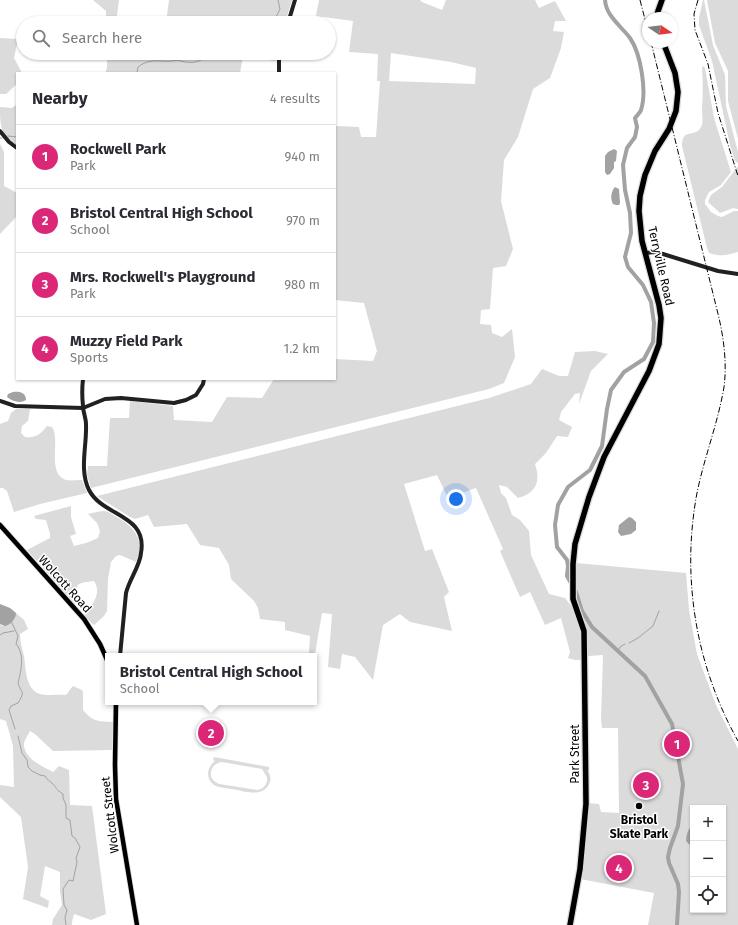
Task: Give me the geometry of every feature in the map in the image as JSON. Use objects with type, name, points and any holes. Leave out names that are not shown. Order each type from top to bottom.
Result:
[{"type":"highway","points":[[658,12],[662,0]]},
{"type":"highway","name":"Terryville Road","points":[[573,583],[575,544],[589,497],[604,457],[649,371],[659,344],[661,319],[659,305],[641,235],[640,220],[641,190],[644,175],[655,151],[669,129],[676,111],[678,92],[675,73],[665,48]]},
{"type":"highway","name":"Park Street","points":[[570,925],[580,869],[586,804],[584,631],[575,605],[573,583]]},
{"type":"main road","points":[[290,16],[296,0]]},
{"type":"main road","points":[[279,60],[279,72]]},
{"type":"main road","points":[[0,131],[9,142],[16,147]]},
{"type":"main road","points":[[646,253],[654,252],[670,255],[718,271],[738,274]]},
{"type":"main road","points":[[83,380],[83,408],[86,423],[84,476],[88,488],[98,502],[127,518],[133,524],[138,531],[142,546],[140,559],[126,593],[120,653]]},
{"type":"main road","points":[[0,401],[15,406],[83,408],[105,399],[121,398],[174,403],[186,400],[196,395],[204,380]]},
{"type":"main road","name":"Wolcott Road","points":[[0,525],[84,619],[100,644],[105,655]]},
{"type":"main road","name":"Wolcott Street","points":[[116,705],[116,799],[138,925]]},
{"type":"shaded area","points":[[93,0],[119,0],[117,16],[106,16],[106,11]]},
{"type":"shaded area","points":[[169,0],[292,0],[287,16],[167,16]]},
{"type":"shaded area","points":[[319,0],[420,0],[442,10],[446,0],[535,0],[539,8],[555,1],[566,21],[555,21],[553,31],[564,32],[561,48],[550,78],[533,89],[518,137],[504,160],[501,201],[513,249],[506,266],[493,268],[490,309],[481,310],[480,324],[491,325],[492,333],[502,337],[512,329],[515,357],[504,383],[489,389],[91,488],[87,475],[88,466],[107,466],[110,418],[129,418],[130,401],[173,406],[174,420],[212,422],[227,397],[262,398],[273,380],[336,380],[336,359],[373,361],[377,351],[364,303],[336,300],[336,126],[359,127],[361,137],[376,137],[380,81],[377,81],[378,54],[349,52],[353,21],[336,19],[336,16],[316,16]],"holes":[[[391,53],[451,62],[476,68],[475,84],[389,81]]]},
{"type":"shaded area","points":[[703,0],[713,45],[725,75],[726,106],[738,152],[738,163],[735,161],[730,145],[712,61],[699,25]]},
{"type":"shaded area","points":[[707,0],[738,0],[738,139],[728,101],[728,71],[715,43]]},
{"type":"shaded area","points":[[0,38],[16,39],[14,58],[21,72],[16,72],[16,85],[6,94],[0,94]]},
{"type":"shaded area","points":[[107,60],[242,60],[240,72],[105,72]]},
{"type":"shaded area","points":[[703,66],[705,68],[714,118],[731,172],[721,185],[709,192],[705,200],[705,204],[711,212],[722,217],[734,211],[738,211],[738,252],[724,255],[709,253],[707,248],[682,146],[684,136],[696,132],[702,125]]},
{"type":"shaded area","points":[[16,105],[16,144],[7,138],[2,129],[0,118],[0,107],[12,108]]},
{"type":"shaded area","points":[[0,144],[4,152],[4,186],[16,192],[16,217],[0,234]]},
{"type":"shaded area","points":[[614,149],[617,151],[616,161],[614,162],[614,168],[610,174],[607,175],[605,172],[605,156],[608,152]]},
{"type":"shaded area","points":[[738,166],[738,209],[733,208],[720,213],[708,202],[711,195],[722,187]]},
{"type":"shaded area","points":[[615,187],[619,189],[619,205],[613,204],[611,200]]},
{"type":"shaded area","points":[[595,351],[608,354],[591,371],[579,404],[580,393],[575,394],[561,412],[559,420],[572,427],[568,437],[557,436],[546,453],[535,464],[537,470],[536,486],[529,493],[518,498],[507,487],[499,485],[501,493],[506,498],[512,515],[520,520],[529,531],[531,555],[549,594],[565,598],[572,607],[581,631],[582,660],[568,658],[570,652],[561,618],[545,625],[530,592],[520,597],[500,551],[503,549],[476,488],[448,498],[437,475],[404,484],[425,551],[432,549],[449,592],[444,597],[452,631],[410,622],[400,614],[383,625],[373,680],[355,657],[342,654],[340,669],[328,667],[332,614],[322,613],[315,653],[309,653],[310,636],[285,630],[285,622],[260,619],[258,608],[254,601],[231,579],[229,565],[219,548],[200,545],[187,524],[154,527],[148,515],[135,519],[97,496],[489,398],[531,384],[542,369],[559,376],[568,376],[575,352]]},
{"type":"shaded area","points":[[13,392],[22,393],[26,400],[16,402],[11,400],[7,397],[8,394]]},
{"type":"shaded area","points":[[16,409],[30,409],[28,421],[22,426],[21,433],[25,437],[32,437],[40,434],[47,426],[52,427],[55,440],[55,464],[57,471],[60,476],[66,480],[82,480],[87,493],[14,512],[7,491],[0,488],[0,424],[8,421],[11,413]]},
{"type":"shaded area","points":[[71,506],[71,517],[76,534],[70,536],[74,546],[98,538],[100,531],[97,523],[88,514],[102,511],[110,513],[128,524],[133,529],[139,540],[140,547],[136,562],[120,555],[116,556],[111,562],[108,579],[107,611],[104,616],[94,625],[86,618],[84,613],[93,603],[97,594],[94,581],[81,583],[78,585],[75,604],[27,550],[50,538],[46,520],[36,519],[34,516]]},
{"type":"shaded area","points":[[629,517],[636,522],[636,530],[631,534],[621,536],[618,532],[619,525]]},
{"type":"shaded area","points":[[576,563],[686,573],[689,610],[697,654],[716,705],[738,749],[738,925],[648,925],[654,893],[580,879],[587,803],[599,804],[601,812],[619,813],[618,728],[602,728],[603,655],[588,656],[586,629],[577,605]]},
{"type":"shaded area","points":[[0,604],[10,608],[16,613],[13,621],[5,626],[0,624]]},
{"type":"shaded area","points":[[16,613],[24,620],[28,629],[20,634],[20,637],[27,678],[31,688],[40,694],[65,695],[73,686],[82,690],[83,710],[90,717],[99,721],[113,722],[112,750],[53,751],[30,731],[24,743],[27,753],[39,764],[53,772],[59,766],[69,770],[70,805],[92,806],[106,914],[91,920],[74,914],[72,925],[52,925],[53,919],[62,905],[60,872],[45,866],[40,896],[49,901],[48,908],[23,899],[28,867],[21,817],[0,797],[0,785],[14,787],[13,746],[6,721],[0,719],[0,624],[2,626],[13,620]]},
{"type":"shaded area","points":[[214,757],[269,767],[269,770],[267,770],[270,777],[270,782],[266,788],[258,792],[247,792],[216,786],[211,782],[208,776],[210,766],[215,761],[213,760]],"holes":[[[222,762],[262,769],[267,777],[267,782],[264,787],[257,790],[219,784],[211,777],[213,767]]]},
{"type":"shaded area","points":[[690,828],[690,845],[686,841]]},
{"type":"waterway","points":[[276,16],[280,9],[278,0]]},
{"type":"waterway","points":[[605,0],[611,16],[630,38],[634,45],[642,73],[643,102],[641,111],[635,118],[637,127],[635,137],[627,148],[623,165],[625,190],[630,213],[631,233],[625,257],[628,267],[643,285],[651,302],[654,323],[653,342],[644,359],[624,372],[611,390],[602,446],[590,470],[568,487],[558,505],[555,525],[557,547],[567,560],[567,576],[576,592],[582,611],[592,627],[645,676],[672,724],[683,784],[678,826],[668,857],[678,884],[677,925]]},
{"type":"waterway","points":[[137,72],[138,67],[148,62],[177,60]]},
{"type":"waterway","points":[[177,60],[187,62],[201,60]]},
{"type":"waterway","points":[[8,136],[16,137]]},
{"type":"waterway","points":[[629,643],[653,626],[659,611]]},
{"type":"waterway","points":[[11,621],[18,636],[16,644],[21,653],[21,668],[18,683],[22,696],[18,703],[11,706],[9,710],[15,729]]},
{"type":"waterway","points":[[0,635],[14,631]]},
{"type":"waterway","points":[[618,651],[620,647],[625,644]]},
{"type":"waterway","points":[[18,736],[22,753],[27,760],[28,767],[32,771],[45,776],[57,790],[63,794],[66,805],[66,818],[70,820],[72,836],[75,838],[80,847],[76,858],[77,862],[73,881],[69,880],[63,889],[64,905],[67,910],[65,917],[66,925]]},
{"type":"railway","points":[[640,0],[643,12]]},
{"type":"railway","points":[[698,0],[694,14],[695,30],[708,64],[718,113],[738,176]]},
{"type":"railway","points":[[652,48],[724,343],[724,387],[700,480],[692,525],[692,589],[702,652],[712,683],[738,741]]},
{"type":"place","name":"Bristol Central High School","points":[[211,733]]},
{"type":"place","name":"Rockwell Park","points":[[677,744]]},
{"type":"place","name":"Mrs. Rockwell's Playground","points":[[646,785]]},
{"type":"place","name":"Bristol Skate Park","points":[[639,806]]},
{"type":"place","name":"Muzzy Field Park","points":[[619,868]]}]
